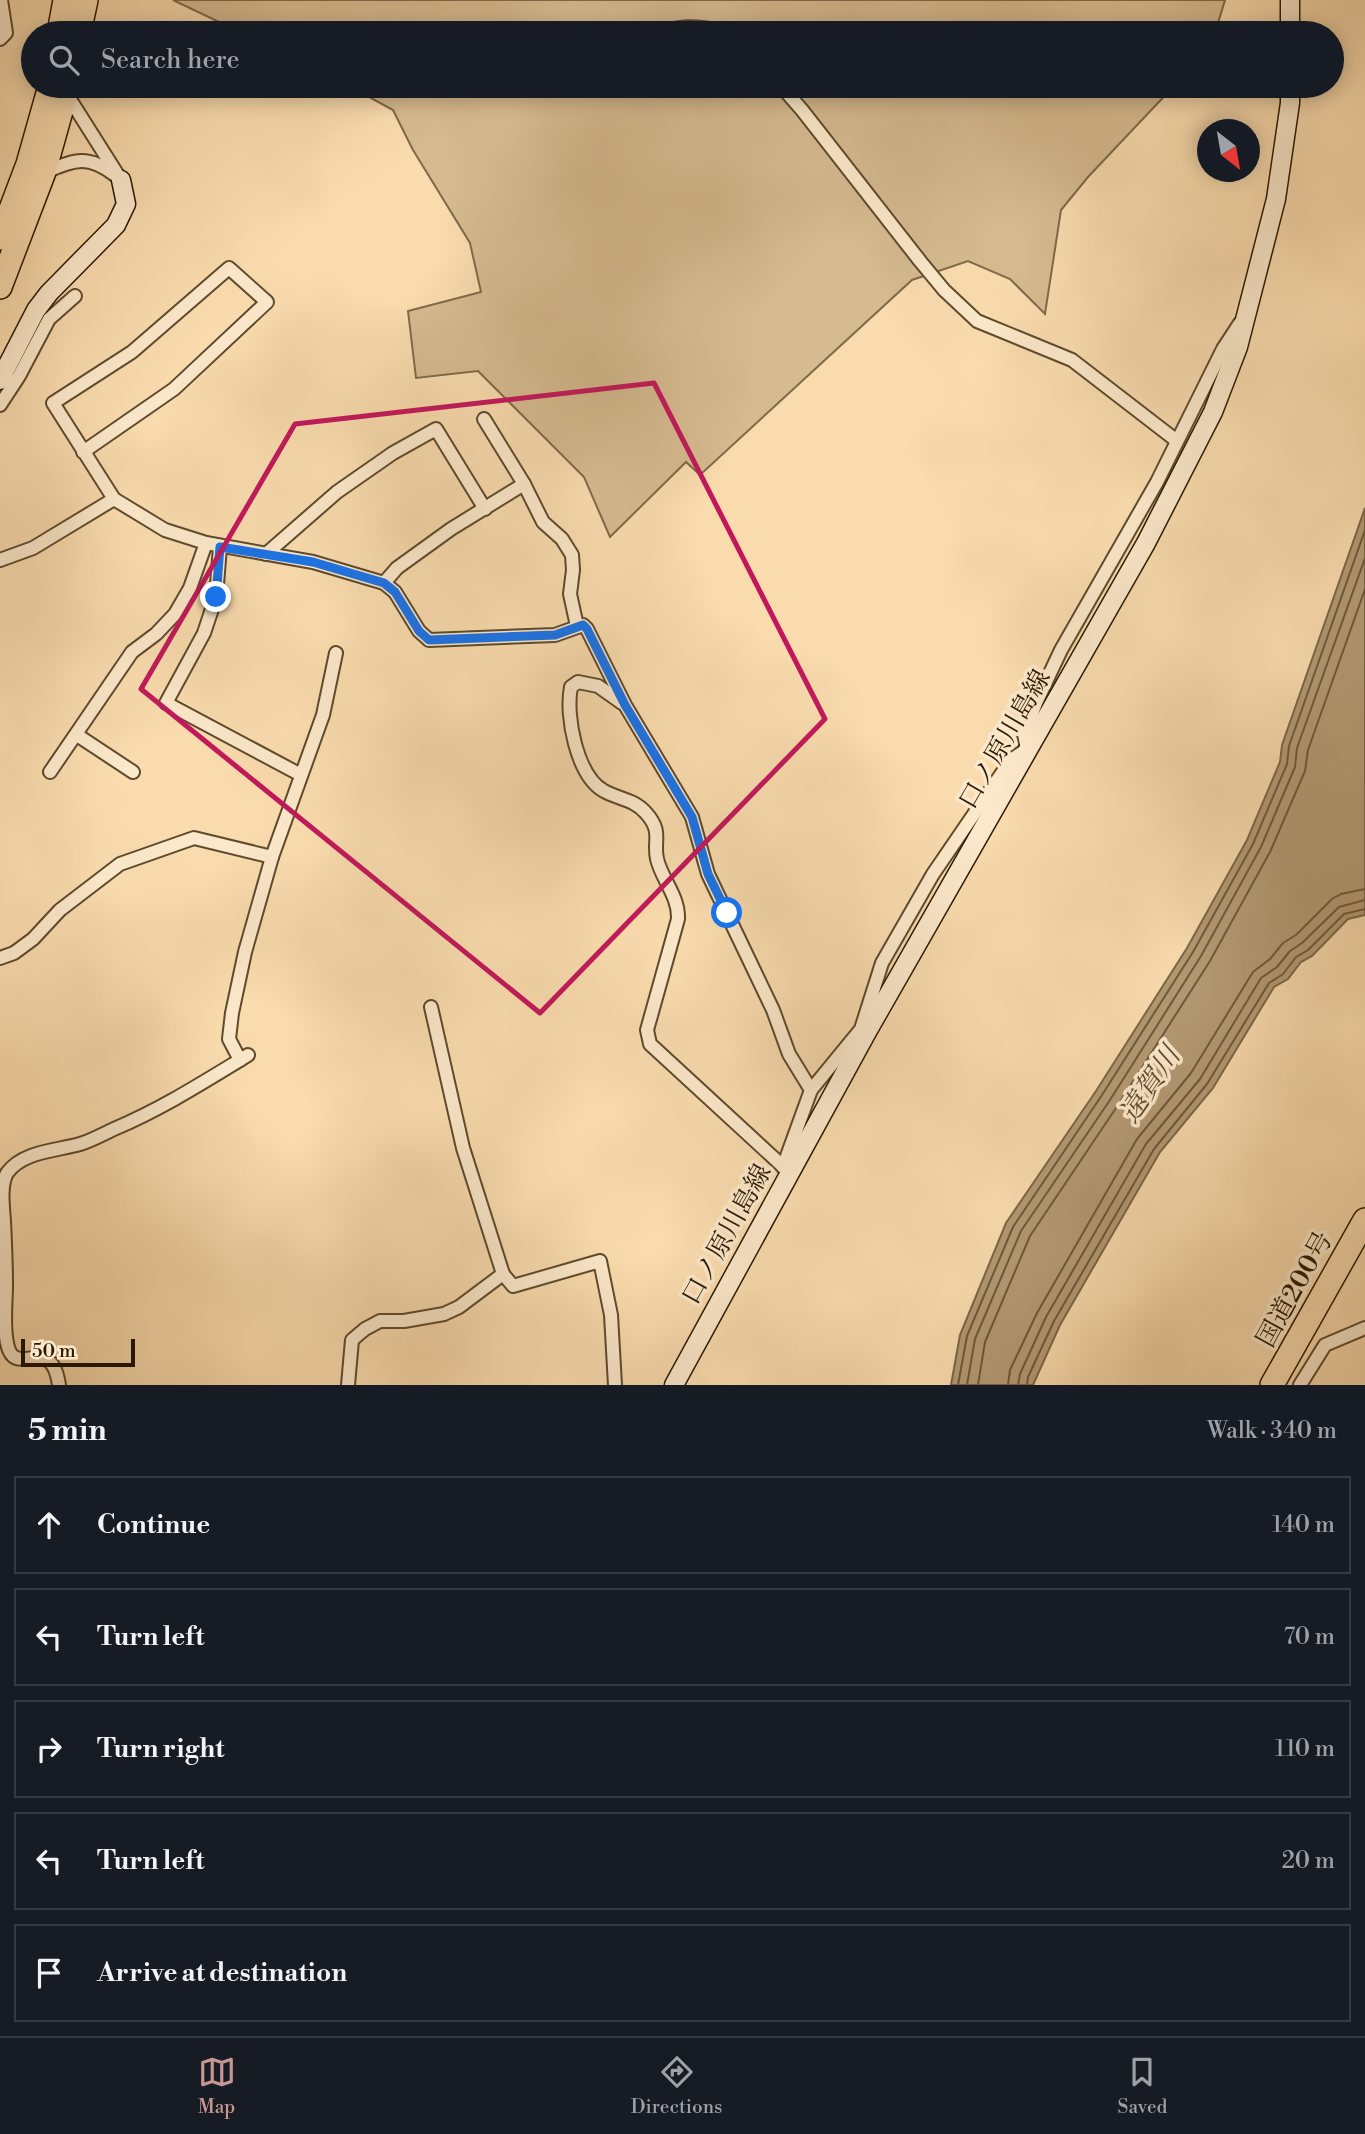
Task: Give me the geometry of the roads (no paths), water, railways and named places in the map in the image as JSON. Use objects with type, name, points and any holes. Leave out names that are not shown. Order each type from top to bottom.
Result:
[{"type":"highway","points":[[61,21],[65,0]]},
{"type":"highway","points":[[82,21],[86,0]]},
{"type":"highway","points":[[1,233],[57,98]]},
{"type":"highway","points":[[0,287],[44,172],[59,98]]},
{"type":"highway","name":"国道200号","points":[[1272,1385],[1365,1220]]},
{"type":"main road","points":[[1290,0],[1290,21]]},
{"type":"main road","name":"口ノ原川島線","points":[[674,1385],[786,1170],[864,1030],[1107,612],[1191,456],[1218,399],[1238,347],[1276,199],[1290,98]]},
{"type":"main road","points":[[0,380],[32,318],[49,293],[116,225],[126,204],[121,180]]},
{"type":"street","points":[[0,39],[6,33],[1,0]]},
{"type":"street","points":[[68,98],[99,142],[121,180]]},
{"type":"street","points":[[791,98],[944,290],[977,321],[1072,360],[1177,441]]},
{"type":"street","points":[[44,172],[84,160],[100,164],[121,180]]},
{"type":"street","points":[[83,452],[174,389],[267,302],[229,268],[132,352],[53,403],[83,452],[114,499],[165,530],[206,544],[313,562],[384,583],[395,592],[419,631],[429,640],[555,635],[583,625],[625,705],[692,817],[708,874],[773,1010],[789,1054],[811,1090]]},
{"type":"street","points":[[0,405],[19,376],[49,318],[75,296]]},
{"type":"street","points":[[1027,749],[1024,734],[1061,650],[1157,482],[1223,349],[1247,313]]},
{"type":"street","points":[[484,419],[524,484],[543,522],[562,539],[572,555],[570,594],[577,626]]},
{"type":"street","points":[[266,554],[337,492],[393,453],[436,429],[485,509]]},
{"type":"street","points":[[384,583],[397,568],[451,529],[524,484]]},
{"type":"street","points":[[0,560],[33,548],[114,499]]},
{"type":"street","points":[[50,772],[132,652],[156,634],[175,614],[190,588],[206,544]]},
{"type":"street","points":[[220,547],[216,597],[204,633],[166,703],[301,775]]},
{"type":"street","points":[[59,1385],[56,1368],[50,1360],[44,1357],[23,1360],[16,1357],[7,1346],[7,1257],[2,1193],[4,1181],[8,1172],[33,1156],[55,1148],[80,1144],[159,1109],[244,1057],[229,1039],[245,952],[272,857],[323,715],[336,653]]},
{"type":"street","points":[[625,705],[598,686],[578,682],[571,687],[573,734],[589,779],[605,792],[630,801],[648,814],[658,836],[657,860],[679,907],[647,1030],[650,1044],[786,1170],[811,1090],[864,1030]]},
{"type":"street","points":[[77,735],[133,772]]},
{"type":"street","points":[[0,958],[14,953],[33,939],[60,910],[120,864],[194,838],[272,857]]},
{"type":"street","points":[[431,1007],[463,1148],[503,1273],[513,1286],[600,1261],[611,1315],[615,1385]]},
{"type":"street","points":[[348,1385],[352,1340],[365,1329],[380,1321],[404,1321],[444,1314],[459,1307],[503,1273]]},
{"type":"street","points":[[1300,1385],[1325,1345],[1365,1328]]},
{"type":"water","name":"遠賀川","points":[[1365,508],[1365,915],[1348,919],[1312,956],[1301,962],[1288,979],[1274,987],[1213,1088],[1160,1152],[1060,1325],[1033,1385],[951,1385],[960,1335],[1006,1223],[1096,1091],[1187,948],[1247,840],[1280,762],[1282,745]]}]
